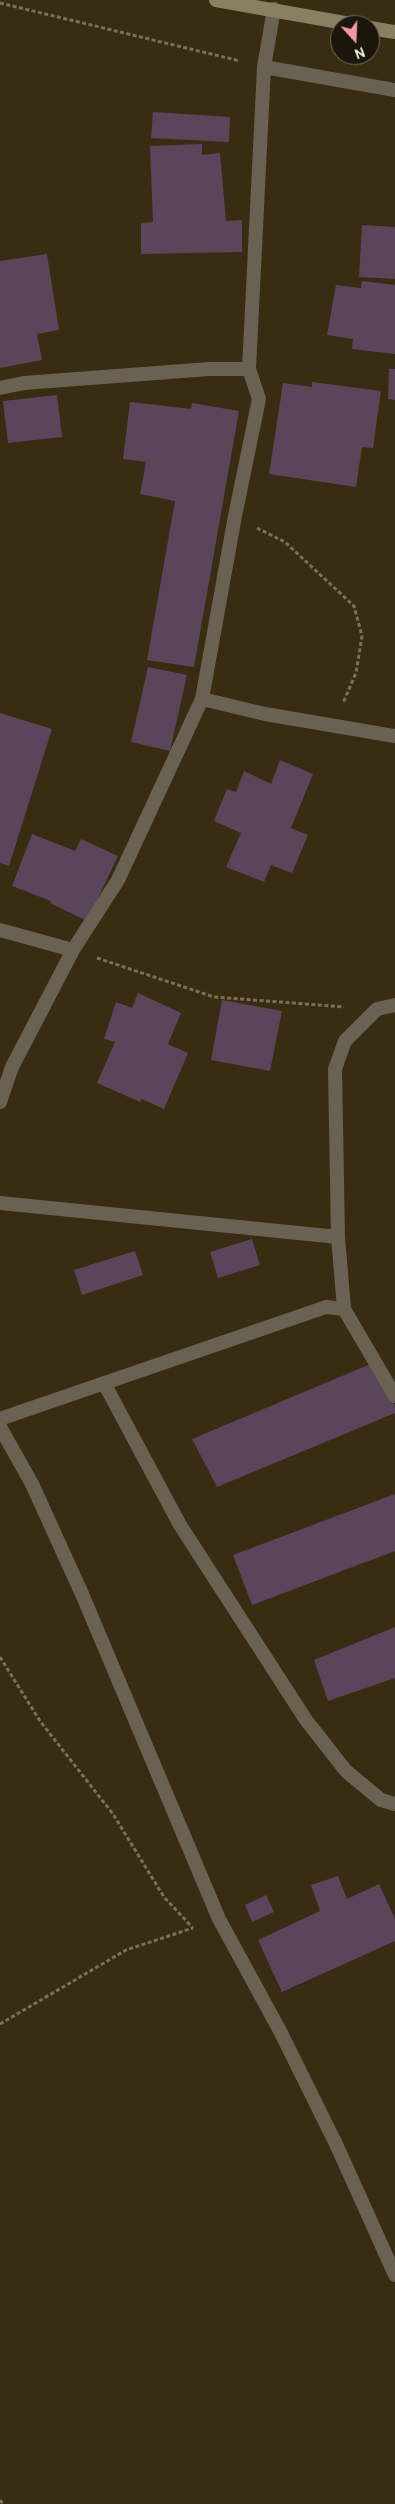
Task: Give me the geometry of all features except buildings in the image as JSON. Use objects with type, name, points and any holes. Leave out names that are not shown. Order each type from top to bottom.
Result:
[{"type":"main road","points":[[216,0],[330,20]]},
{"type":"main road","points":[[380,30],[395,32]]},
{"type":"street","points":[[0,1102],[12,1067],[73,950],[118,880],[202,699],[235,516],[259,399],[249,369],[264,67],[274,10]]},
{"type":"street","points":[[264,67],[395,90]]},
{"type":"street","points":[[0,388],[24,383],[209,369],[249,369]]},
{"type":"street","points":[[202,699],[264,714],[395,736]]},
{"type":"street","points":[[0,930],[73,950]]},
{"type":"street","points":[[395,1006],[377,1009],[344,1041],[335,1069],[338,1237],[344,1309],[395,1396]]},
{"type":"street","points":[[0,1204],[338,1237]]},
{"type":"street","points":[[0,1419],[326,1307],[344,1309]]},
{"type":"street","points":[[104,1383],[180,1525],[306,1720],[346,1770],[381,1800],[395,1804]]},
{"type":"street","points":[[0,1427],[32,1484],[82,1594],[219,1919],[280,2031],[332,2135],[395,2275]]},
{"type":"path","points":[[0,3],[264,67]]},
{"type":"path","points":[[235,516],[286,542],[354,606],[362,636],[356,673],[334,725]]},
{"type":"path","points":[[73,950],[214,996],[377,1009]]},
{"type":"path","points":[[0,1657],[40,1722],[113,1814],[164,1897],[193,1928]]},
{"type":"path","points":[[0,2024],[126,1950],[219,1919]]},
{"type":"path","points":[[0,2500],[3,2504]]}]
